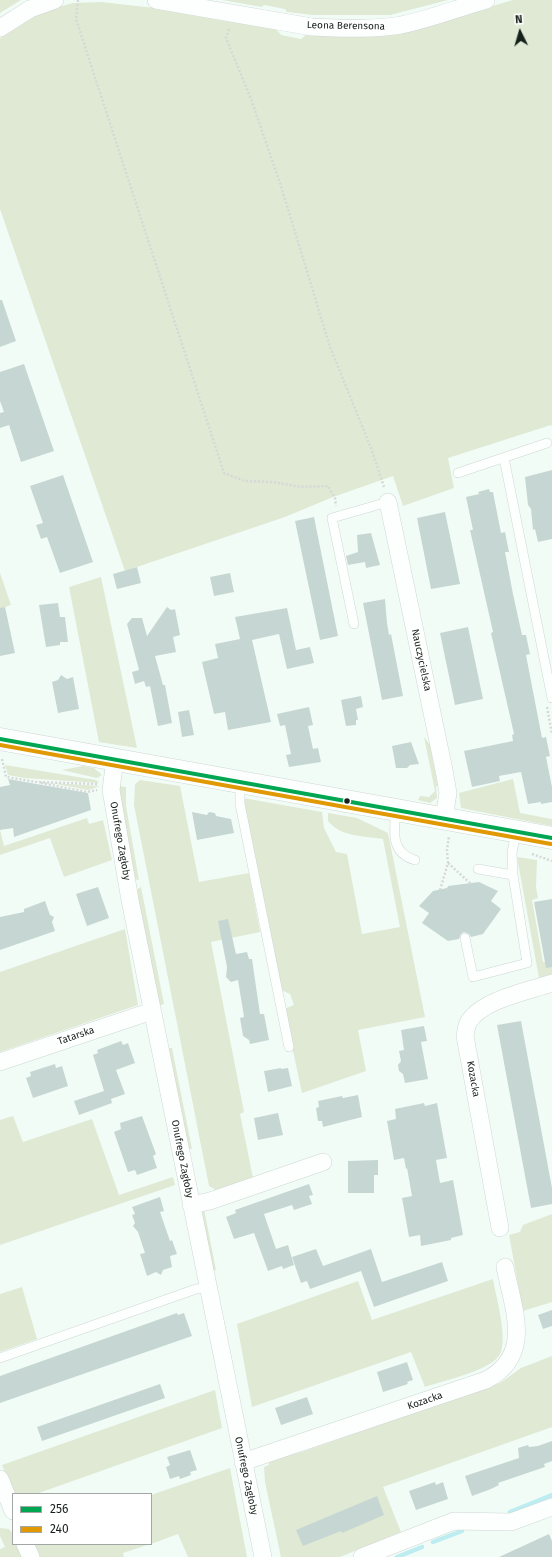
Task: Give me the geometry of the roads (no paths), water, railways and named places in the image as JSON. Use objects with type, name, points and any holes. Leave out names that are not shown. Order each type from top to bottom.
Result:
[{"type":"street","points":[[0,28],[30,10],[55,0]]},
{"type":"street","name":"Leona Berensona","points":[[156,0],[312,27],[385,27],[413,22],[486,0]]},
{"type":"street","name":"Nauczycielska","points":[[388,502],[448,792],[447,827]]},
{"type":"street","points":[[1,749],[115,759],[396,810],[447,827],[516,831],[552,838]]},
{"type":"street","name":"Onufrego Zagłoby","points":[[115,759],[112,781],[112,801],[152,1011],[209,1288],[242,1462],[263,1557]]},
{"type":"street","name":"Kozacka","points":[[500,1228],[465,1036],[468,1023],[481,1009],[496,1001],[552,983]]},
{"type":"street","name":"Tatarska","points":[[0,1062],[152,1011]]},
{"type":"street","points":[[191,1205],[210,1201],[323,1162]]},
{"type":"street","name":"Kozacka","points":[[242,1462],[486,1380],[496,1375],[510,1361],[516,1342],[516,1324],[505,1266]]},
{"type":"street","points":[[0,1480],[12,1509]]},
{"type":"street","points":[[362,1557],[454,1521],[511,1522],[552,1508]]},
{"type":"street","points":[[25,1545],[31,1557]]},
{"type":"lane","points":[[458,473],[547,443]]},
{"type":"lane","points":[[504,458],[552,698]]},
{"type":"lane","points":[[354,624],[332,518],[388,502]]},
{"type":"lane","points":[[240,781],[240,804],[289,1047]]},
{"type":"lane","points":[[396,810],[394,834],[396,846],[404,854],[415,860]]},
{"type":"lane","points":[[465,938],[473,977],[527,963],[513,876],[512,853],[516,831]]},
{"type":"lane","points":[[478,869],[513,876]]},
{"type":"lane","points":[[0,1358],[196,1288],[209,1288]]},
{"type":"waterway","points":[[510,1512],[552,1495]]},
{"type":"waterway","points":[[433,1542],[462,1531]]},
{"type":"waterway","points":[[397,1557],[422,1547]]}]
